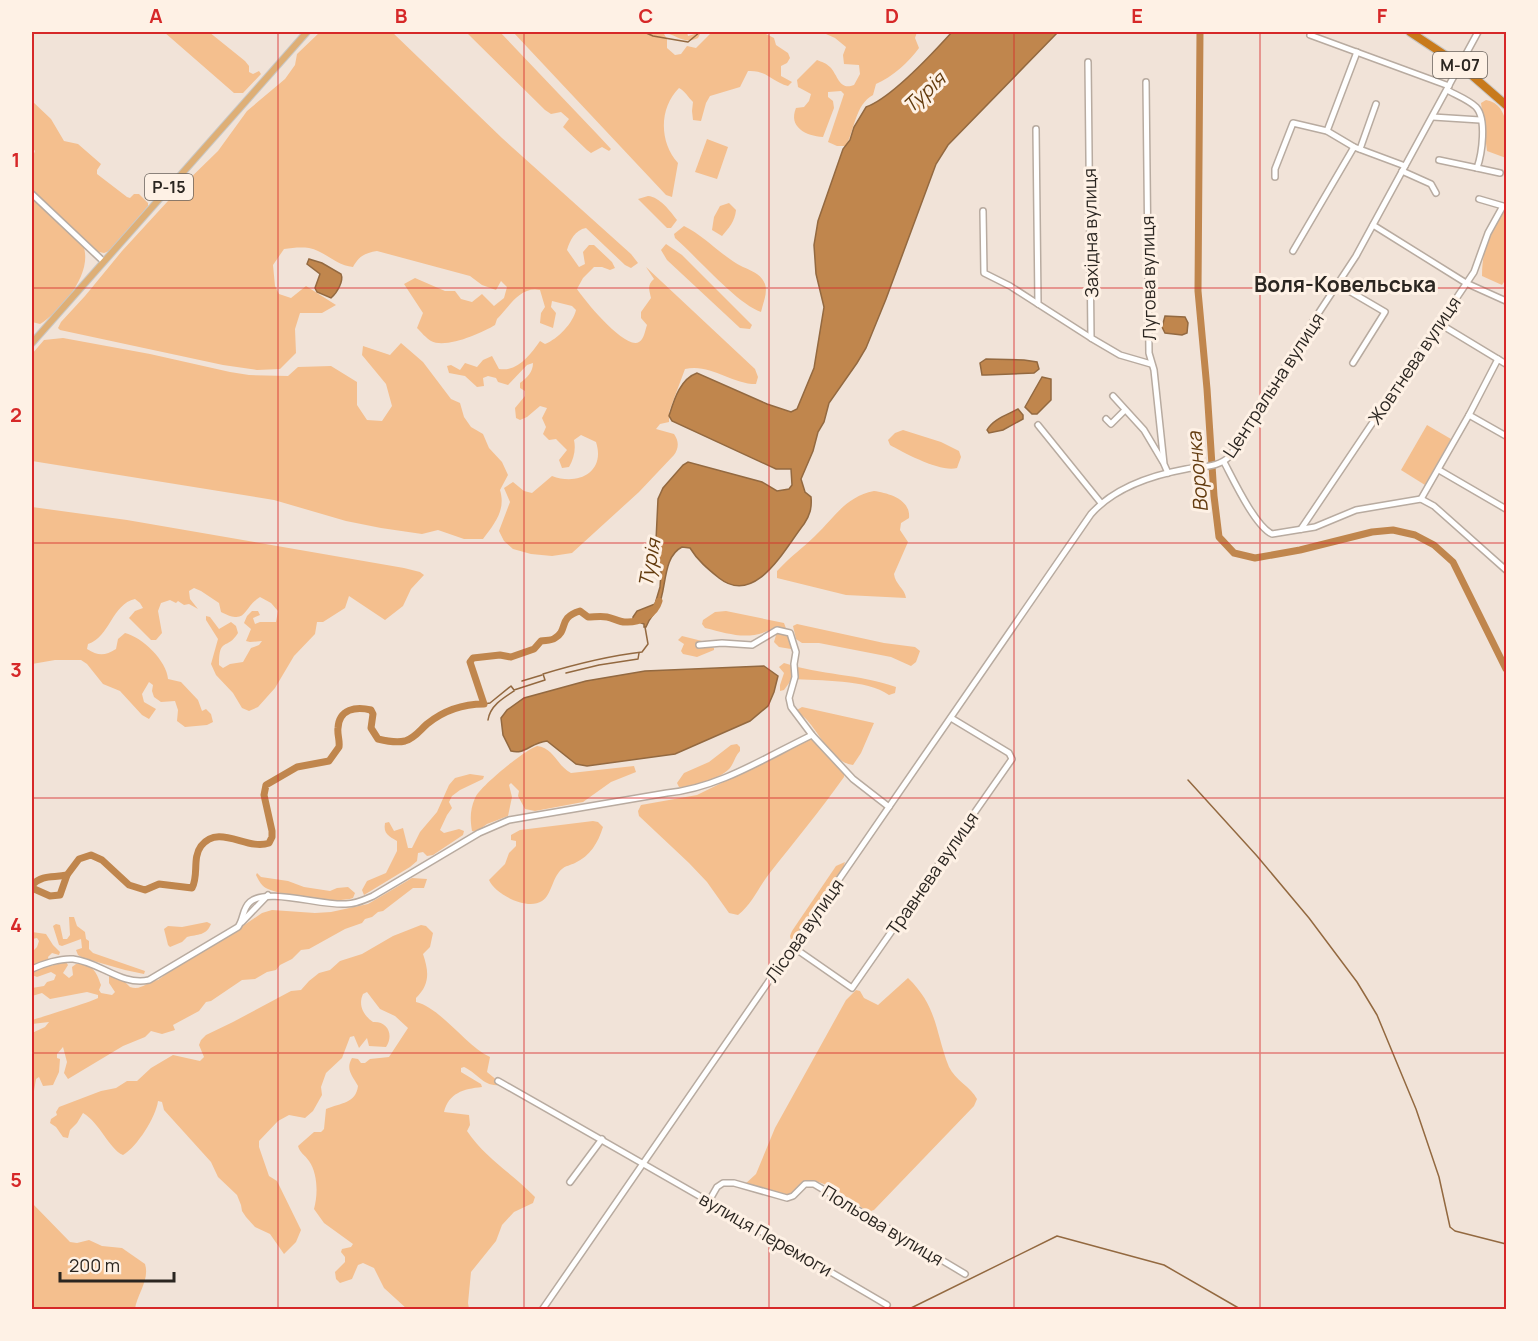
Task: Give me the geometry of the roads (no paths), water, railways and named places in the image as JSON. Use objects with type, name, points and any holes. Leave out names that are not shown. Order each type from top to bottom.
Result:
[{"type":"highway","name":"М-07","points":[[1410,32],[1460,65],[1506,105]]},
{"type":"main road","name":"Р-15","points":[[32,343],[307,32]]},
{"type":"street","name":"Центральна вулиця","points":[[951,718],[1079,529],[1101,503],[1117,493],[1168,473],[1224,462],[1243,437],[1310,326],[1339,285],[1478,32]]},
{"type":"street","points":[[1310,35],[1448,88],[1475,106],[1479,111],[1483,146],[1477,168]]},
{"type":"street","points":[[1327,131],[1357,52]]},
{"type":"street","name":"Західна вулиця","points":[[1088,62],[1091,338]]},
{"type":"street","name":"Лугова вулиця","points":[[1146,82],[1149,353],[1154,370],[1164,464],[1168,473]]},
{"type":"street","points":[[1293,250],[1357,148],[1376,104]]},
{"type":"street","points":[[1433,117],[1480,120]]},
{"type":"street","points":[[1275,177],[1275,169],[1293,123],[1327,131],[1357,148],[1405,166],[1431,184],[1436,193]]},
{"type":"street","points":[[1036,129],[1038,304]]},
{"type":"street","points":[[1439,160],[1500,173]]},
{"type":"street","points":[[32,194],[103,261]]},
{"type":"street","name":"Жовтнева вулиця","points":[[1302,529],[1476,267],[1488,233],[1503,206],[1479,199]]},
{"type":"street","points":[[983,211],[984,273],[1120,355],[1151,364]]},
{"type":"street","points":[[1373,225],[1467,283],[1506,301]]},
{"type":"street","points":[[1339,285],[1384,312],[1353,363]]},
{"type":"street","points":[[1440,324],[1506,364]]},
{"type":"street","points":[[1421,498],[1439,471],[1498,359]]},
{"type":"street","points":[[1113,396],[1144,430],[1164,464]]},
{"type":"street","points":[[1106,419],[1111,424],[1125,410]]},
{"type":"street","points":[[1469,415],[1506,436]]},
{"type":"street","points":[[1038,425],[1101,503]]},
{"type":"street","points":[[1224,462],[1239,492],[1267,532],[1276,534],[1302,529],[1327,523],[1356,510],[1421,498],[1434,506],[1506,570]]},
{"type":"street","points":[[1439,471],[1506,509]]},
{"type":"street","points":[[699,645],[722,643],[752,645],[777,630],[790,633],[796,652],[791,707],[812,735],[853,779],[890,807]]},
{"type":"street","name":"Лісова вулиця","points":[[542,1310],[951,718]]},
{"type":"street","name":"Травнева вулиця","points":[[793,947],[852,988],[1012,759],[1009,753],[951,718]]},
{"type":"street","points":[[242,923],[248,904],[260,896],[268,895],[327,903],[359,902],[373,896],[482,831],[508,820],[690,791],[812,735]]},
{"type":"street","points":[[32,969],[71,958],[127,980],[140,982],[149,980],[238,927],[268,895]]},
{"type":"street","name":"вулиця Перемоги","points":[[498,1081],[887,1305]]},
{"type":"street","points":[[570,1182],[602,1140]]},
{"type":"street","name":"Польова вулиця","points":[[709,1201],[717,1187],[723,1183],[787,1198],[795,1195],[802,1186],[814,1184],[965,1274]]},
{"type":"water","points":[[952,32],[1058,32],[948,145],[936,164],[866,348],[829,403],[824,422],[818,432],[801,479],[805,492],[811,497],[810,511],[804,524],[768,571],[757,580],[745,585],[732,585],[719,578],[700,561],[690,548],[682,547],[671,558],[661,600],[644,627],[644,624],[633,620],[633,617],[637,611],[655,604],[660,587],[661,572],[655,561],[658,499],[663,488],[683,465],[688,462],[762,482],[777,491],[789,489],[792,485],[791,469],[776,469],[672,421],[669,416],[678,391],[686,380],[697,373],[767,404],[791,412],[797,409],[814,368],[824,307],[816,274],[814,245],[818,221],[843,149],[850,140],[854,127],[866,107],[900,85]]},
{"type":"water","points":[[309,259],[322,263],[341,274],[342,280],[331,298],[317,292],[315,288],[320,274],[307,264]]},
{"type":"water","points":[[1165,316],[1185,317],[1188,323],[1187,333],[1182,335],[1165,333],[1162,327]]},
{"type":"water","points":[[986,359],[1037,362],[1039,369],[1034,373],[982,375],[980,363]]},
{"type":"water","points":[[1042,377],[1051,379],[1051,400],[1037,414],[1032,414],[1025,407]]},
{"type":"water","points":[[1018,409],[1023,419],[1003,430],[989,433],[987,430],[993,423]]},
{"type":"water","points":[[764,666],[778,676],[768,706],[750,721],[675,754],[587,766],[576,764],[547,741],[524,750],[511,751],[503,735],[501,718],[507,710],[524,698],[586,681],[645,671]]},
{"type":"waterway","points":[[644,32],[653,36],[688,42],[700,32]]},
{"type":"waterway","name":"Воронка","points":[[1200,32],[1198,291],[1219,537],[1234,553],[1255,558],[1300,550],[1372,532],[1393,530],[1415,535],[1434,545],[1453,562],[1506,669]]},
{"type":"waterway","name":"Турія","points":[[32,885],[44,878],[67,875],[79,859],[91,855],[102,860],[129,885],[145,890],[159,884],[192,888],[198,851],[208,840],[225,837],[252,844],[269,843],[272,831],[264,795],[266,785],[297,767],[329,761],[339,747],[339,722],[349,710],[360,708],[371,710],[373,714],[371,728],[378,739],[395,742],[409,740],[433,719],[447,712],[468,705],[484,704],[470,662],[473,658],[500,655],[511,657],[534,649],[541,641],[552,640],[559,635],[568,617],[580,611],[588,617],[605,617],[630,622],[650,614],[659,601]]},
{"type":"waterway","points":[[484,704],[490,703],[511,686],[514,690],[545,680],[543,674],[592,661],[642,652],[648,644],[645,627]]},
{"type":"waterway","points":[[566,673],[638,659],[639,653]]},
{"type":"waterway","points":[[522,681],[542,675]]},
{"type":"waterway","points":[[488,720],[494,707],[514,691]]},
{"type":"waterway","points":[[1188,780],[1309,918],[1357,982],[1377,1015],[1416,1109],[1439,1177],[1450,1227],[1455,1231],[1506,1244]]},
{"type":"waterway","points":[[32,888],[50,896],[60,895],[67,875]]},
{"type":"waterway","points":[[907,1310],[1057,1236],[1164,1265],[1242,1310]]},
{"type":"district","name":"Воля-Ковельська","points":[[1345,284]]}]
